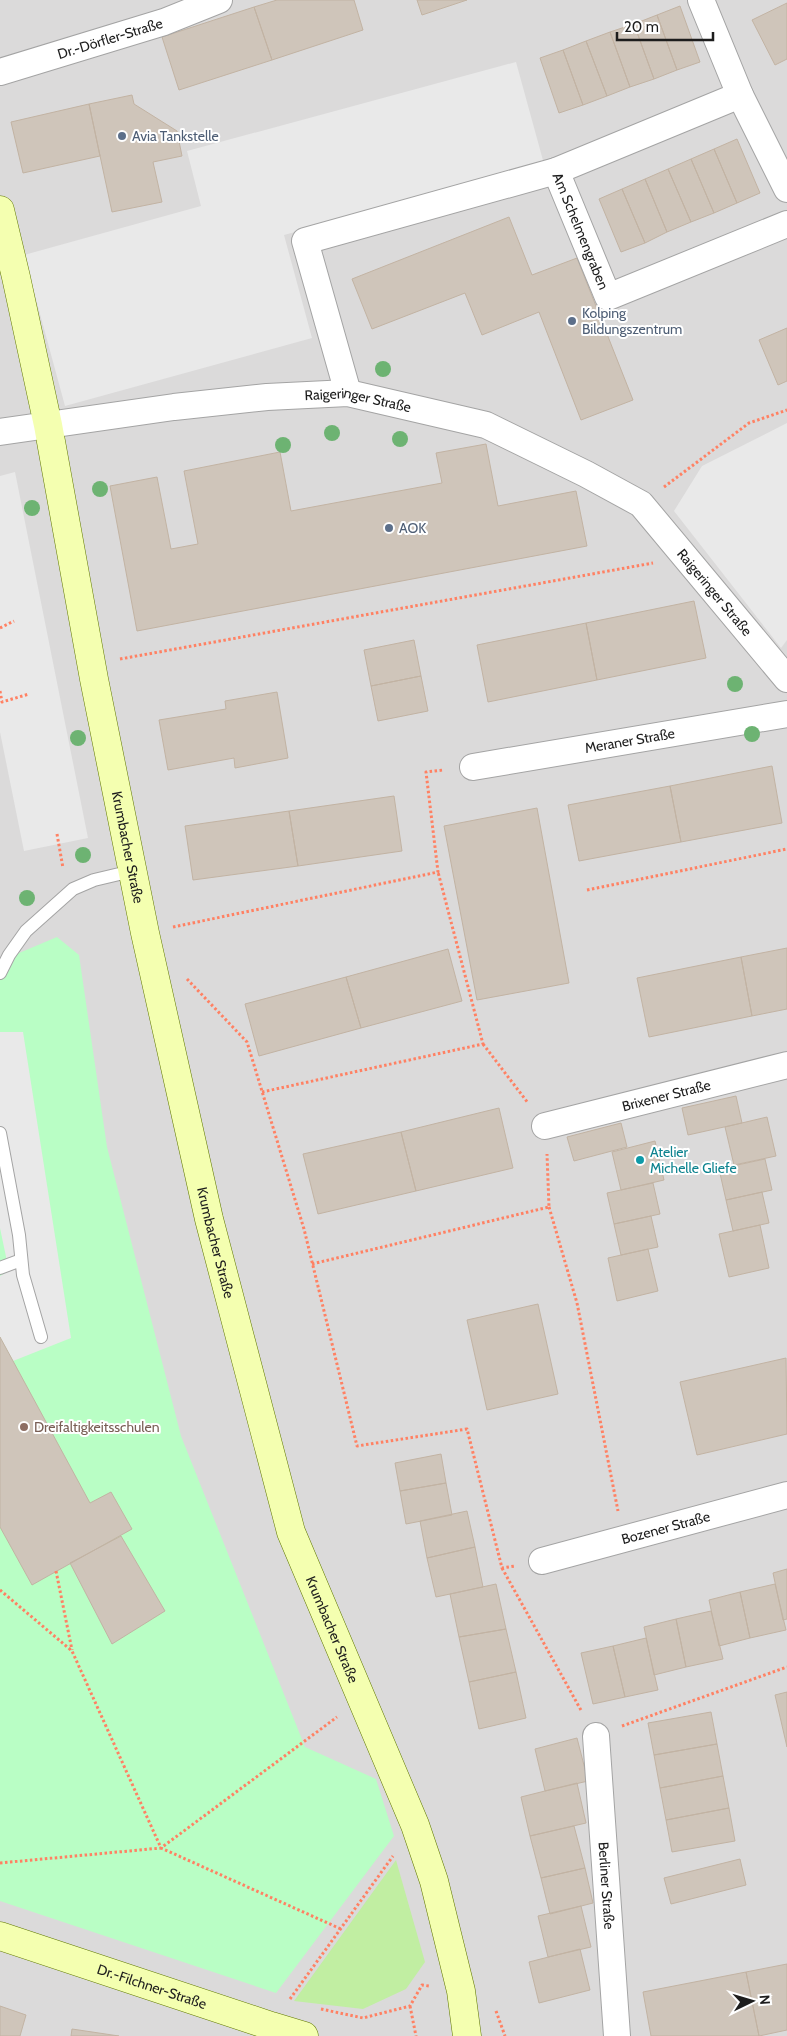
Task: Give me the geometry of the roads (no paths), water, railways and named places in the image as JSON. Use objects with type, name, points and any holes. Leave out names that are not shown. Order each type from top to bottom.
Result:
[{"type":"main road","points":[[0,210],[48,425]]},
{"type":"main road","name":"Krumbacher Straße","points":[[48,425],[132,871],[209,1219],[291,1532],[415,1825],[434,1881],[461,1991],[467,2036]]},
{"type":"main road","name":"Dr.-Filchner-Straße","points":[[0,1936],[270,2031],[304,2036]]},
{"type":"street","name":"Dr.-Dörfler-Straße","points":[[0,72],[164,22],[219,0]]},
{"type":"street","points":[[701,0],[740,95],[787,189]]},
{"type":"street","name":"Am Schelmengraben","points":[[740,95],[556,170],[608,297],[787,224]]},
{"type":"street","points":[[348,393],[304,241],[556,170]]},
{"type":"street","name":"Raigeringer Straße","points":[[0,432],[174,407],[239,400],[348,393],[486,425],[586,474],[641,504],[787,679]]},
{"type":"street","name":"Meraner Straße","points":[[473,767],[787,714]]},
{"type":"street","name":"Brixener Straße","points":[[545,1126],[787,1065]]},
{"type":"street","name":"Bozener Straße","points":[[542,1561],[787,1495]]},
{"type":"street","name":"Berliner Straße","points":[[596,1736],[617,2036]]},
{"type":"lane","points":[[0,973],[9,955],[26,931],[73,889],[94,880],[132,871]]},
{"type":"lane","points":[[0,1133],[19,1235],[23,1274],[41,1337]]},
{"type":"lane","points":[[0,1268],[21,1260]]},
{"type":"place","name":"Avia Tankstelle","points":[[122,136]]},
{"type":"place","name":"Kolping Bildungszentrum","points":[[572,321]]},
{"type":"place","name":"AOK","points":[[389,528]]},
{"type":"place","name":"Atelier Michelle Gliefe","points":[[640,1160]]},
{"type":"place","name":"Dreifaltigkeitsschulen","points":[[24,1427]]}]
